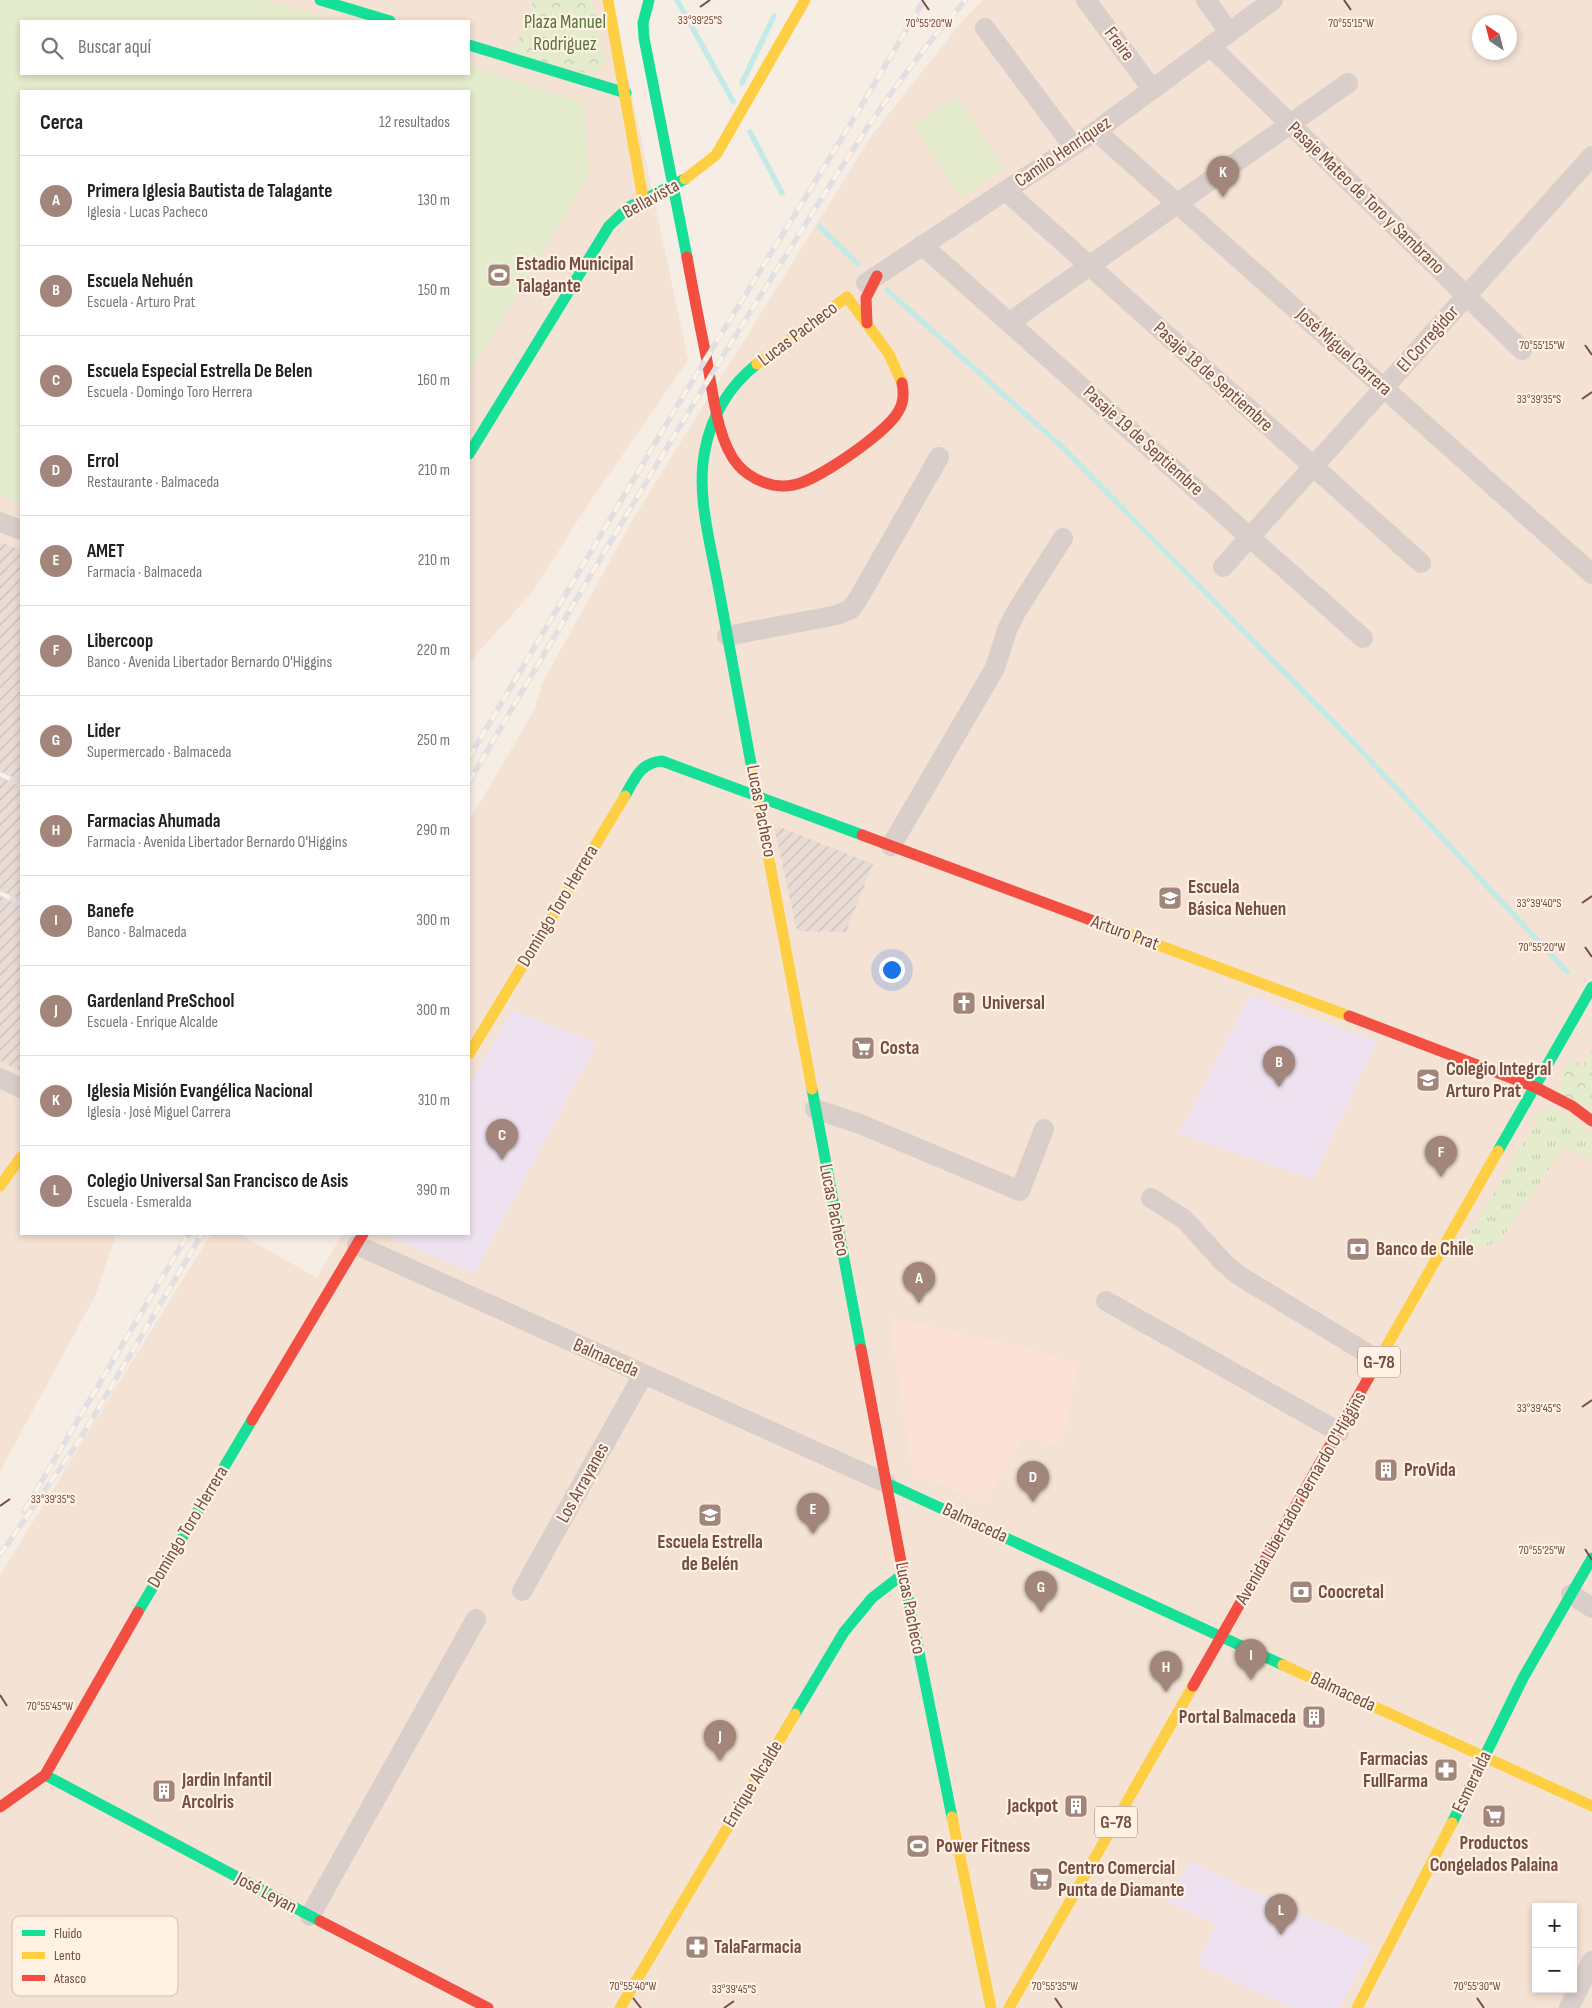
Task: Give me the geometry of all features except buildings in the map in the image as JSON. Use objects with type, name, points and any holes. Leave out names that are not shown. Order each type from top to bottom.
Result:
[{"type":"main road","points":[[320,0],[387,20]]},
{"type":"main road","points":[[608,0],[626,93],[643,199]]},
{"type":"main road","name":"Lucas Pacheco","points":[[649,0],[643,23],[644,38],[715,403],[727,445],[733,458],[739,466],[755,478],[774,485],[794,485],[804,482],[835,463],[895,418],[900,409],[903,390],[899,373],[889,353],[847,297],[738,381],[719,408],[706,439],[701,473],[706,519],[815,1109],[903,1574],[991,2008]]},
{"type":"main road","name":"Bellavista","points":[[470,452],[609,226],[622,212],[643,199],[688,178],[716,155],[805,0]]},
{"type":"main road","points":[[470,45],[626,93]]},
{"type":"main road","points":[[820,318],[843,317],[867,323],[866,295],[877,276]]},
{"type":"main road","name":"Arturo Prat","points":[[651,762],[668,762],[1535,1088],[1572,1106],[1592,1120]]},
{"type":"main road","name":"Domingo Toro Herrera","points":[[470,1052],[638,775],[651,762]]},
{"type":"main road","name":"Avenida Libertador Bernardo O'Higgins","points":[[1009,2008],[1592,987]]},
{"type":"main road","points":[[0,1186],[20,1158]]},
{"type":"main road","name":"Domingo Toro Herrera","points":[[0,1807],[45,1775],[102,1672],[360,1239]]},
{"type":"main road","name":"Balmaceda","points":[[886,1483],[1592,1806]]},
{"type":"main road","name":"Esmeralda","points":[[1357,2008],[1485,1757],[1523,1678],[1592,1558]]},
{"type":"main road","name":"Enrique Alcalde","points":[[620,2008],[844,1632],[872,1598],[903,1574]]},
{"type":"main road","name":"José Leyan","points":[[45,1775],[488,2008]]},
{"type":"street","name":"Freire","points":[[1086,0],[1152,89]]},
{"type":"street","points":[[1206,0],[1229,32]]},
{"type":"street","name":"Camilo Henríquez","points":[[847,297],[922,245],[1096,131],[1273,0]]},
{"type":"street","points":[[985,28],[1073,146]]},
{"type":"street","name":"Pasaje Mateo de Toro y Sambrano","points":[[1210,46],[1522,350]]},
{"type":"street","points":[[1010,322],[1348,83]]},
{"type":"street","name":"José Miguel Carrera","points":[[1096,131],[1592,574]]},
{"type":"street","name":"El Corregidor","points":[[1223,567],[1592,156]]},
{"type":"street","name":"Pasaje 18 de Septiembre","points":[[1006,191],[1421,563]]},
{"type":"street","name":"Pasaje 19 de Septiembre","points":[[922,245],[1363,638]]},
{"type":"street","points":[[727,636],[837,615],[851,609],[858,600],[939,457]]},
{"type":"street","points":[[0,522],[20,530]]},
{"type":"street","points":[[891,846],[995,668],[1007,630],[1016,612],[1063,538]]},
{"type":"street","points":[[0,1078],[20,1088]]},
{"type":"street","points":[[815,1109],[860,1124],[1020,1191],[1044,1129]]},
{"type":"street","points":[[1151,1198],[1184,1218],[1224,1263],[1238,1274],[1380,1361]]},
{"type":"street","name":"Balmaceda","points":[[360,1239],[643,1375],[886,1483]]},
{"type":"street","points":[[1106,1301],[1339,1432]]},
{"type":"street","name":"Los Arrayanes","points":[[522,1591],[643,1375]]},
{"type":"street","points":[[1570,1594],[1592,1608]]},
{"type":"street","points":[[310,1916],[476,1619]]},
{"type":"street","points":[[1569,2008],[1592,1961]]},
{"type":"shaded area","points":[[0,0],[612,0],[688,360],[585,509],[533,591],[470,662],[470,90],[20,90],[20,550],[0,542]]},
{"type":"shaded area","points":[[983,0],[1592,0],[1592,2008],[0,2008],[0,1575],[210,1235],[241,1235],[317,1278],[341,1235],[470,1235],[470,819],[534,711],[543,682],[636,514],[872,135],[964,19]]},
{"type":"shaded area","points":[[0,542],[20,550],[20,1071],[0,1061]]},
{"type":"shaded area","points":[[779,827],[873,864],[846,932],[797,931],[775,831]]},
{"type":"shaded area","points":[[1250,995],[1377,1041],[1313,1179],[1179,1134]]},
{"type":"shaded area","points":[[512,1011],[597,1043],[474,1274],[388,1235],[470,1235],[470,1083]]},
{"type":"shaded area","points":[[0,1061],[20,1071],[20,1235],[116,1235],[96,1294],[0,1471]]},
{"type":"shaded area","points":[[889,1317],[1045,1352],[1078,1364],[1062,1447],[1025,1437],[984,1503],[912,1473]]},
{"type":"shaded area","points":[[1190,1862],[1372,1946],[1339,2008],[1291,2008],[1197,1964],[1216,1925],[1166,1901]]},
{"type":"green space","name":"Estadio Municipal Talagante","points":[[0,0],[268,0],[331,20],[20,20],[20,75],[470,75],[470,65],[584,103],[589,175],[470,372],[470,90],[20,90],[20,503],[0,495]]},
{"type":"green space","name":"Plaza Manuel Rodriguez","points":[[533,0],[592,0],[604,61],[596,76],[513,53]]},
{"type":"green space","points":[[957,97],[1004,168],[961,197],[914,125]]},
{"type":"green space","points":[[1592,1050],[1592,1109],[1557,1092],[1564,1083],[1560,1077],[1570,1059],[1583,1065]]},
{"type":"green space","points":[[1550,1108],[1572,1118],[1592,1135],[1592,1160],[1564,1147],[1499,1242],[1460,1251],[1543,1110]]},
{"type":"waterway","points":[[677,0],[733,101]]},
{"type":"waterway","points":[[742,83],[774,16]]},
{"type":"waterway","points":[[750,132],[782,193]]},
{"type":"waterway","points":[[820,227],[858,264]]},
{"type":"waterway","points":[[887,290],[1062,447],[1353,742],[1567,972]]},
{"type":"railway","points":[[470,756],[680,401],[847,130],[924,0]]},
{"type":"railway","points":[[470,780],[656,466],[839,171],[912,66],[966,0]]},
{"type":"railway","points":[[0,774],[20,784]]},
{"type":"railway","points":[[0,893],[20,903]]},
{"type":"railway","points":[[24,1511],[187,1235]]},
{"type":"railway","points":[[0,1555],[79,1441],[201,1235]]},
{"type":"traffic: fast","points":[[320,0],[387,20]]},
{"type":"traffic: fast","points":[[649,0],[643,23],[644,38],[687,257]]},
{"type":"traffic: fast","points":[[470,45],[626,93]]},
{"type":"traffic: fast","points":[[470,452],[609,226],[629,207],[685,179]]},
{"type":"traffic: fast","points":[[752,769],[705,518],[702,483],[705,450],[717,413],[730,391],[757,364]]},
{"type":"traffic: fast","points":[[625,796],[643,768],[662,761],[862,835]]},
{"type":"traffic: fast","points":[[1498,1151],[1592,987]]},
{"type":"traffic: fast","points":[[812,1089],[861,1349]]},
{"type":"traffic: fast","points":[[138,1612],[252,1420]]},
{"type":"traffic: fast","points":[[886,1483],[1283,1665]]},
{"type":"traffic: fast","points":[[1452,1823],[1523,1678],[1592,1558]]},
{"type":"traffic: fast","points":[[795,1714],[844,1632],[872,1598],[903,1574]]},
{"type":"traffic: fast","points":[[905,1583],[952,1817]]},
{"type":"traffic: fast","points":[[45,1775],[320,1921]]},
{"type":"traffic: slow","points":[[608,0],[643,199]]},
{"type":"traffic: slow","points":[[685,179],[716,155],[805,0]]},
{"type":"traffic: slow","points":[[757,364],[847,297],[889,354],[902,383]]},
{"type":"traffic: slow","points":[[752,769],[812,1089]]},
{"type":"traffic: slow","points":[[470,1052],[625,796]]},
{"type":"traffic: slow","points":[[1123,932],[1349,1016]]},
{"type":"traffic: slow","points":[[1369,1377],[1498,1151]]},
{"type":"traffic: slow","points":[[0,1186],[20,1158]]},
{"type":"traffic: slow","points":[[1283,1665],[1592,1806]]},
{"type":"traffic: slow","points":[[1009,2008],[1193,1686]]},
{"type":"traffic: slow","points":[[620,2008],[795,1714]]},
{"type":"traffic: slow","points":[[952,1817],[991,2008]]},
{"type":"traffic: slow","points":[[1357,2008],[1452,1823]]},
{"type":"traffic: jam","points":[[687,257],[717,416],[725,443],[731,455],[749,475],[763,482],[786,486],[804,482],[834,466],[880,432],[891,421],[898,412],[902,402],[902,383]]},
{"type":"traffic: jam","points":[[867,323],[866,298],[877,276]]},
{"type":"traffic: jam","points":[[862,835],[1123,932]]},
{"type":"traffic: jam","points":[[1349,1016],[1535,1087],[1572,1106],[1592,1121]]},
{"type":"traffic: jam","points":[[252,1420],[362,1235]]},
{"type":"traffic: jam","points":[[861,1349],[905,1583]]},
{"type":"traffic: jam","points":[[1193,1686],[1369,1377]]},
{"type":"traffic: jam","points":[[0,1807],[45,1775],[138,1612]]},
{"type":"traffic: jam","points":[[320,1921],[488,2008]]},
{"type":"place","name":"Iglesia Misión Evangélica Nacional","points":[[1223,197]]},
{"type":"place","name":"Estadio Municipal Talagante","points":[[499,275]]},
{"type":"place","name":"Escuela Básica Nehuen","points":[[1170,898]]},
{"type":"place","name":"Universal","points":[[964,1003]]},
{"type":"place","name":"Costa","points":[[863,1048]]},
{"type":"place","name":"Colegio Integral Arturo Prat","points":[[1428,1080]]},
{"type":"place","name":"Escuela Nehuén","points":[[1279,1087]]},
{"type":"place","name":"Escuela Especial Estrella De Belen","points":[[502,1160]]},
{"type":"place","name":"Libercoop","points":[[1441,1177]]},
{"type":"place","name":"Banco de Chile","points":[[1358,1249]]},
{"type":"place","name":"Primera Iglesia Bautista de Talagante","points":[[919,1303]]},
{"type":"place","name":"ProVida","points":[[1386,1470]]},
{"type":"place","name":"Errol","points":[[1033,1502]]},
{"type":"place","name":"Escuela Estrella de Belén","points":[[710,1515]]},
{"type":"place","name":"AMET","points":[[813,1534]]},
{"type":"place","name":"Coocretal","points":[[1301,1592]]},
{"type":"place","name":"Lider","points":[[1041,1612]]},
{"type":"place","name":"Banefe","points":[[1251,1680]]},
{"type":"place","name":"Farmacias Ahumada","points":[[1166,1692]]},
{"type":"place","name":"Portal Balmaceda","points":[[1314,1717]]},
{"type":"place","name":"Gardenland PreSchool","points":[[720,1761]]},
{"type":"place","name":"Farmacias FullFarma","points":[[1446,1770]]},
{"type":"place","name":"Jardin Infantil Arcolris","points":[[164,1791]]},
{"type":"place","name":"Jackpot","points":[[1076,1806]]},
{"type":"place","name":"Productos Congelados Palaina","points":[[1494,1816]]},
{"type":"place","name":"Power Fitness","points":[[918,1846]]},
{"type":"place","name":"Centro Comercial Punta de Diamante","points":[[1041,1879]]},
{"type":"place","name":"Colegio Universal San Francisco de Asis","points":[[1281,1935]]},
{"type":"place","name":"TalaFarmacia","points":[[697,1947]]}]
